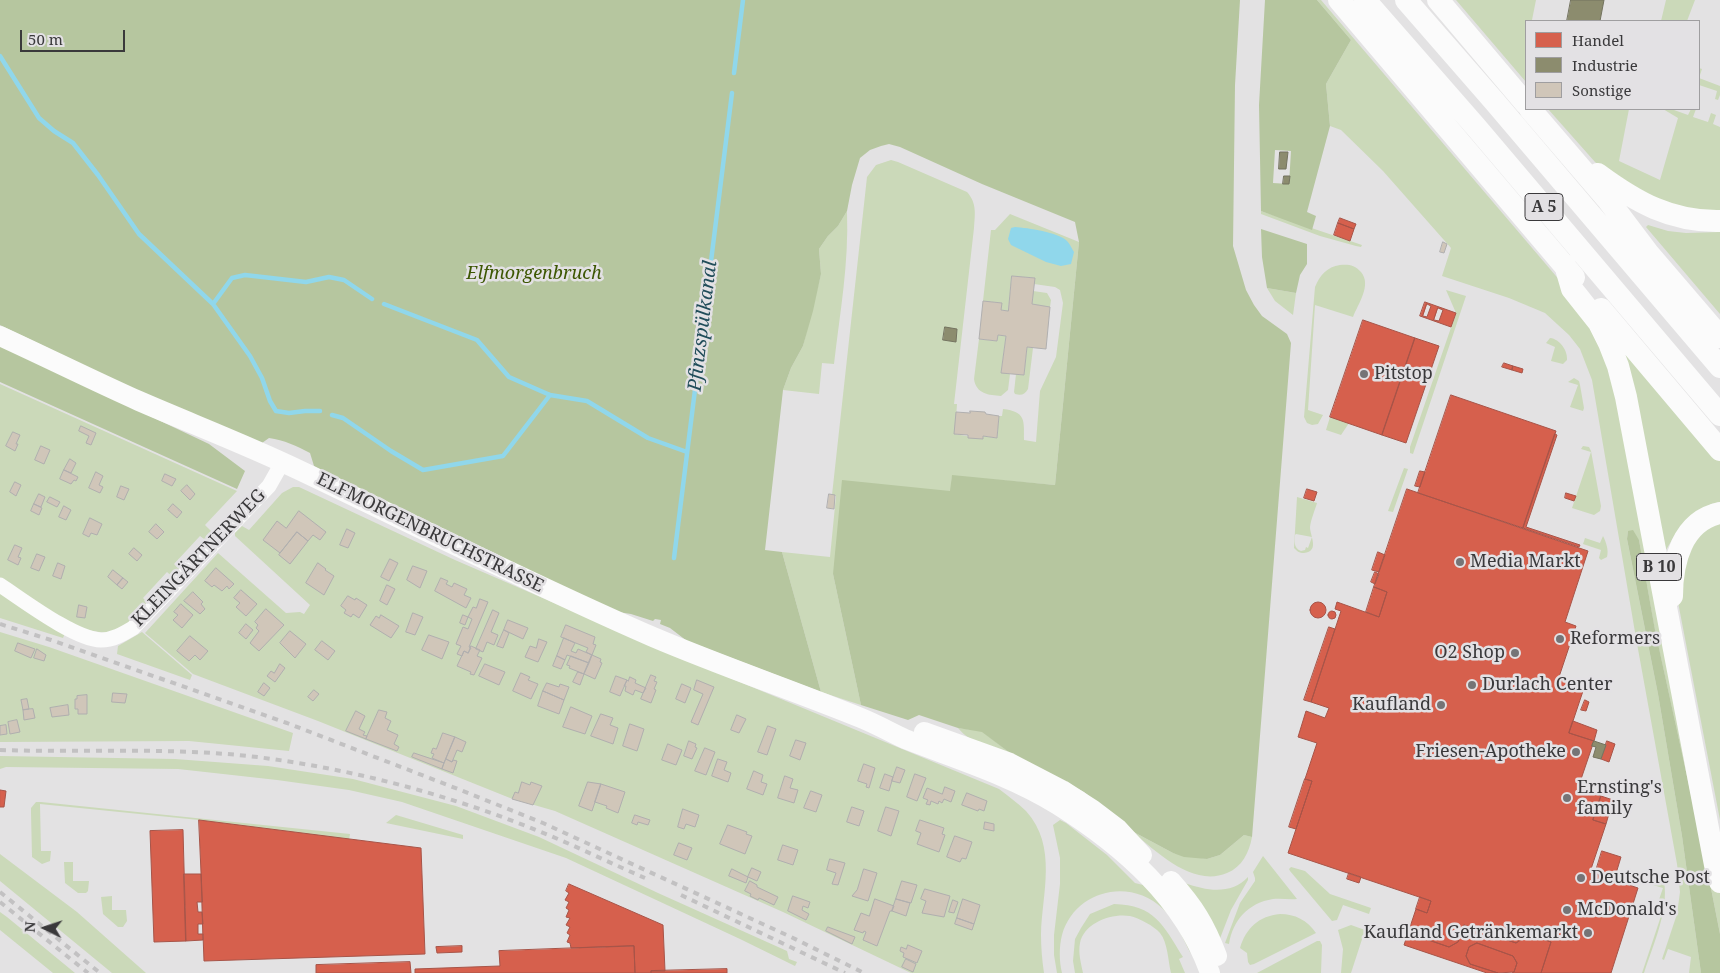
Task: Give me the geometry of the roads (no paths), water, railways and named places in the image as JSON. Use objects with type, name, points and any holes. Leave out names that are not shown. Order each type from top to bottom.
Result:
[{"type":"highway","points":[[1339,0],[1720,450]]},
{"type":"highway","name":"A 5","points":[[1365,0],[1476,127],[1720,416]]},
{"type":"highway","name":"A 5","points":[[1406,0],[1720,367]]},
{"type":"highway","points":[[1438,0],[1525,103]]},
{"type":"highway","points":[[1531,110],[1608,200],[1648,253],[1720,337]]},
{"type":"highway","points":[[1568,153],[1620,191],[1644,204],[1670,215],[1690,219],[1720,221]]},
{"type":"highway","name":"B 10","points":[[1565,265],[1572,289],[1598,323],[1618,366],[1628,407],[1720,882]]},
{"type":"highway","points":[[1720,513],[1704,519],[1694,526],[1687,535],[1676,560],[1672,577],[1672,596],[1720,847]]},
{"type":"main road","name":"ELFMORGENBRUCHSTRASSE","points":[[0,336],[137,400],[282,463],[523,579],[653,637],[864,719],[903,738],[1040,794],[1080,819],[1112,844],[1160,888],[1190,929],[1210,973]]},
{"type":"main road","name":"ELFMORGENBRUCHSTRASSE","points":[[864,719],[911,728],[1010,763],[1062,790],[1093,810],[1118,829],[1142,855],[1166,876],[1194,909],[1206,930],[1223,973]]},
{"type":"street","name":"KLEINGÄRTNERWEG","points":[[0,585],[52,619],[87,637],[99,640],[123,634],[133,628],[269,486],[282,463]]},
{"type":"water","points":[[1011,228],[1042,231],[1063,238],[1074,252],[1071,264],[1061,266],[1046,262],[1011,245],[1008,239]]},
{"type":"waterway","name":"Pfinzspülkanal","points":[[734,73],[743,0]]},
{"type":"waterway","points":[[0,56],[39,118],[54,131],[73,143],[139,234],[213,304],[250,356],[276,411],[289,413],[320,411]]},
{"type":"waterway","name":"Pfinzspülkanal","points":[[674,558],[732,93]]},
{"type":"waterway","points":[[213,304],[232,278],[245,275],[306,282],[329,277],[344,280],[372,299]]},
{"type":"waterway","points":[[384,304],[477,340],[509,377],[550,395],[587,401],[648,438],[687,452]]},
{"type":"waterway","points":[[332,415],[343,418],[391,451],[423,470],[503,456],[550,395]]},
{"type":"railway","points":[[0,624],[51,640],[287,723],[543,823],[791,937],[864,973]]},
{"type":"railway","points":[[0,750],[170,751],[238,755],[306,764],[409,787],[509,819],[645,878]]},
{"type":"railway","points":[[0,892],[100,973]]},
{"type":"railway","points":[[681,895],[845,973]]},
{"type":"railway","points":[[0,902],[88,973]]},
{"type":"place","name":"Pitstop","points":[[1364,374]]},
{"type":"place","name":"Media Markt","points":[[1460,562]]},
{"type":"place","name":"Reformers","points":[[1560,639]]},
{"type":"place","name":"O2 Shop","points":[[1515,653]]},
{"type":"place","name":"Durlach Center","points":[[1472,685]]},
{"type":"place","name":"Kaufland","points":[[1441,705]]},
{"type":"place","name":"Friesen-Apotheke","points":[[1576,752]]},
{"type":"place","name":"Ernsting's family","points":[[1567,798]]},
{"type":"place","name":"Deutsche Post","points":[[1581,878]]},
{"type":"place","name":"McDonald's","points":[[1567,910]]},
{"type":"place","name":"Kaufland Getränkemarkt","points":[[1588,933]]},
{"type":"park label","name":"Elfmorgenbruch","points":[[534,274]]}]
